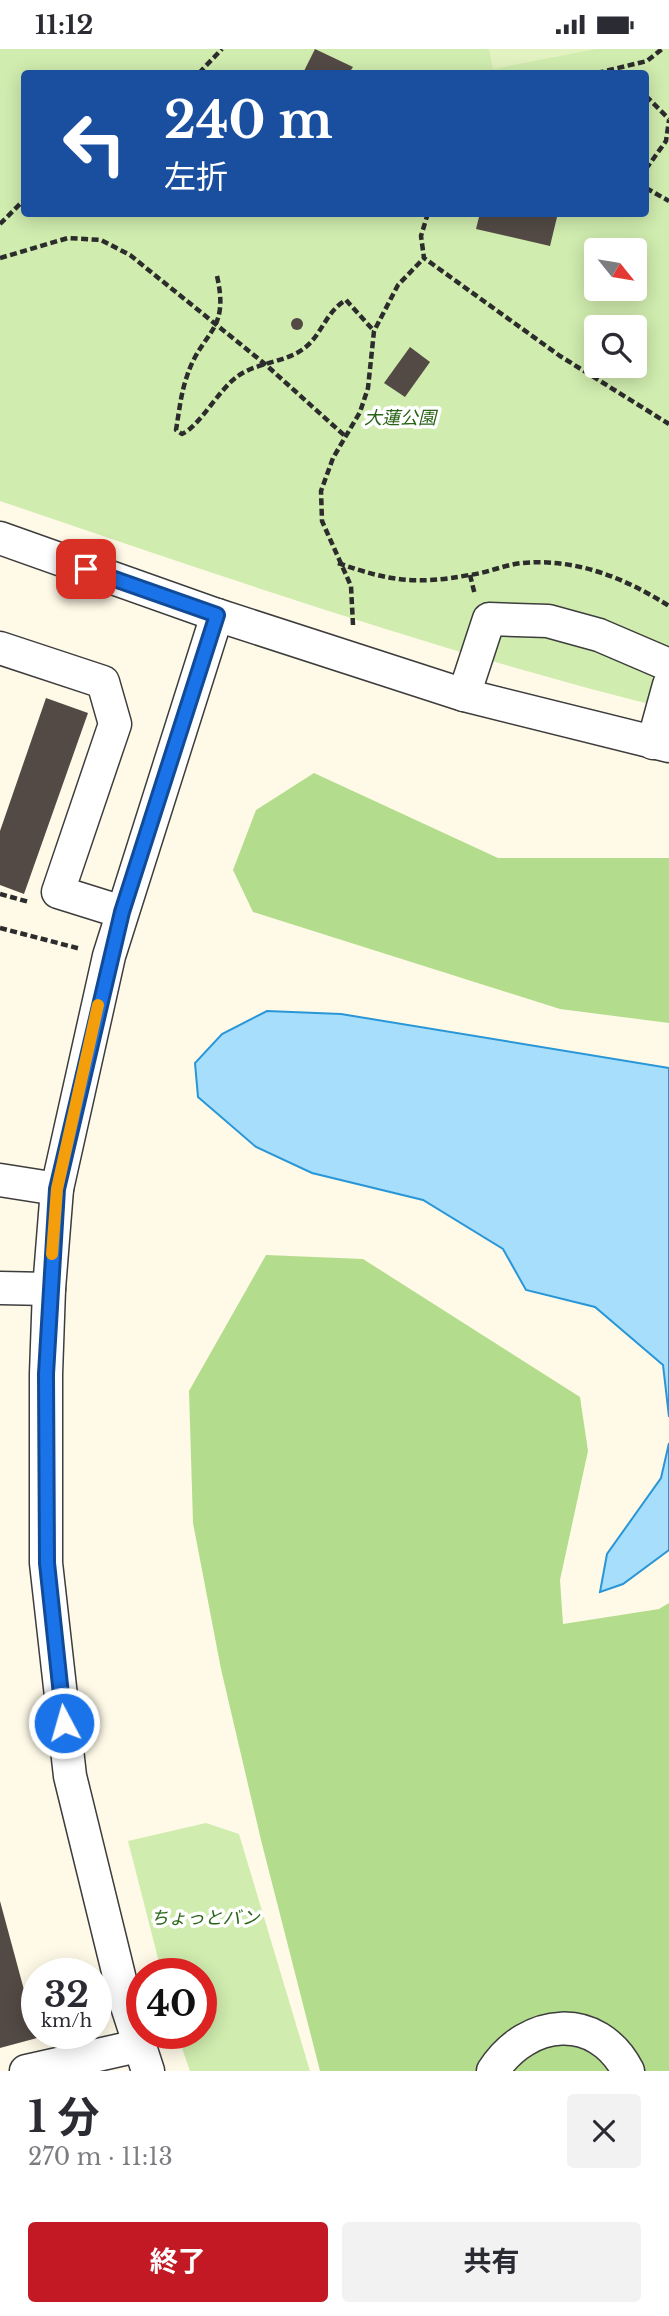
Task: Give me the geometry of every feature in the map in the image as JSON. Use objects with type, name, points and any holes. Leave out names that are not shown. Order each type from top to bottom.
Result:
[{"type":"street","points":[[0,538],[217,615],[464,695],[661,745],[669,685]]},
{"type":"street","points":[[26,2071],[143,2059],[70,1776],[47,1563],[46,1374],[49,1289],[57,1189],[122,912],[217,615]]},
{"type":"street","points":[[464,695],[489,619],[548,621],[599,635],[669,665]]},
{"type":"street","points":[[0,648],[103,682],[115,724],[58,892],[122,912]]},
{"type":"street","points":[[0,1180],[57,1189]]},
{"type":"street","points":[[0,1288],[49,1289]]},
{"type":"street","points":[[493,2071],[506,2051],[532,2033],[554,2028],[607,2041],[628,2071]]},
{"type":"path","points":[[202,70],[222,49]]},
{"type":"path","points":[[611,70],[647,61],[662,49]]},
{"type":"path","points":[[649,99],[669,119],[666,141],[649,165]]},
{"type":"path","points":[[649,190],[669,201]]},
{"type":"path","points":[[0,224],[21,203]]},
{"type":"path","points":[[427,217],[421,236],[424,258],[560,356],[669,424]]},
{"type":"path","points":[[0,258],[68,238],[101,240],[130,255],[218,325],[345,436]]},
{"type":"path","points":[[343,655],[352,630],[354,603],[351,586],[322,521],[321,491],[333,458],[360,412],[368,388],[374,331],[398,285],[424,258]]},
{"type":"path","points":[[217,276],[222,298],[218,325],[187,375],[176,430],[182,434],[188,431],[212,400],[239,375],[290,356],[309,345],[334,307],[346,300],[374,331]]},
{"type":"path","points":[[338,562],[378,577],[410,582],[470,575],[522,563],[556,564],[602,571],[638,586],[669,606]]},
{"type":"path","points":[[0,928],[85,950]]},
{"type":"green space","name":"大蓮公園","points":[[0,49],[669,49],[669,709],[416,638],[0,501]]},
{"type":"green space","points":[[489,49],[596,49],[493,69]]},
{"type":"green space","points":[[314,773],[498,858],[669,858],[669,1023],[560,1009],[253,912],[233,870],[256,810]]},
{"type":"green space","points":[[266,1255],[363,1259],[580,1397],[588,1451],[560,1580],[563,1624],[659,1609],[669,1603],[669,2071],[320,2071],[221,1669],[193,1523],[189,1391]]},
{"type":"green space","name":"ちょっとバン","points":[[206,1823],[239,1834],[310,2071],[190,2071],[182,2049],[217,2049],[217,1958],[158,1958],[128,1841]]},
{"type":"water","points":[[267,1011],[341,1014],[669,1068],[669,1417],[663,1365],[595,1307],[526,1290],[503,1249],[423,1200],[312,1173],[256,1147],[198,1097],[195,1063],[222,1034]]},
{"type":"water","points":[[669,1443],[669,1550],[623,1584],[600,1592],[607,1554],[661,1478]]},
{"type":"building","points":[[315,49],[353,67],[351,70],[304,70]]},
{"type":"building","points":[[479,217],[557,217],[550,246],[476,229]]},
{"type":"building","points":[[297,318],[303,324],[297,330],[291,324]]},
{"type":"building","points":[[410,347],[430,362],[405,397],[384,383]]},
{"type":"building","points":[[46,698],[88,713],[24,894],[0,885],[0,831]]},
{"type":"building","points":[[0,1901],[21,1979],[21,2042],[0,2048]]},
{"type":"slow traffic","points":[[52,1254],[57,1189],[98,1005]]},
{"type":"route","points":[[64,1723],[47,1563],[46,1374],[57,1189],[109,956],[217,615],[86,569]]}]
